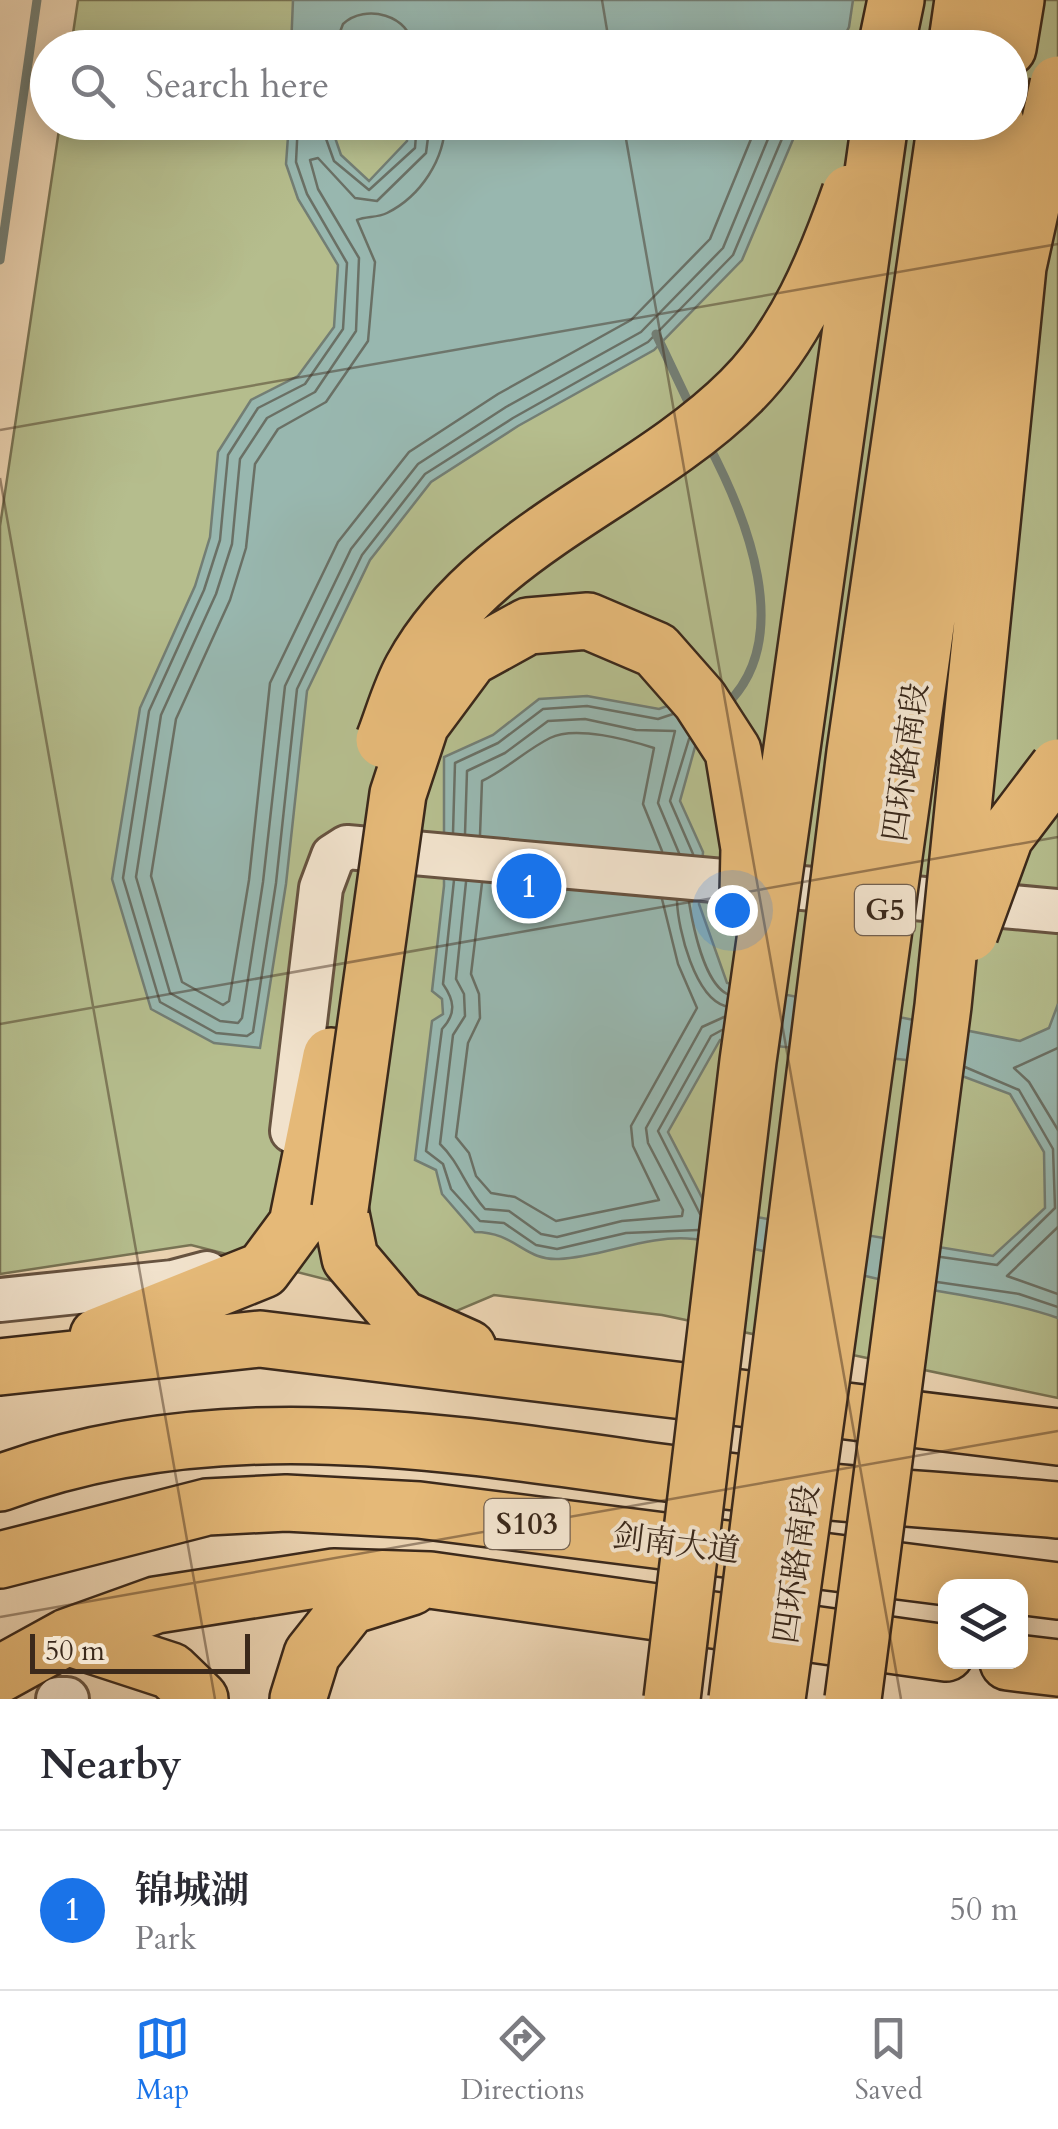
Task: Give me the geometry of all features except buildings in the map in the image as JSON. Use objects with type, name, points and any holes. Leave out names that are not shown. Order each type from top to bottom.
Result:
[{"type":"highway","points":[[959,30],[963,0]]},
{"type":"highway","points":[[1011,30],[1016,0]]},
{"type":"highway","points":[[853,1699],[943,1006],[1018,267],[1058,84]]},
{"type":"highway","points":[[20,1363],[264,1270],[297,1224],[331,1056],[375,764],[412,669],[462,603],[518,554],[702,428],[780,345],[832,246],[864,140]]},
{"type":"highway","points":[[672,1699],[748,1061],[877,140]]},
{"type":"highway","name":"四环路南段","points":[[737,1699],[854,752],[943,140]]},
{"type":"highway","name":"四环路南段","points":[[778,1699],[994,140]]},
{"type":"highway","points":[[516,1370],[401,1318],[350,1258],[340,1209],[398,794],[421,724],[470,658],[528,626],[588,622],[656,650],[700,700],[733,750],[748,848],[748,1061]]},
{"type":"highway","points":[[943,1006],[1006,837],[1058,767]]},
{"type":"highway","points":[[20,1363],[260,1338],[1058,1437]]},
{"type":"highway","name":"剑南大道","points":[[0,1483],[129,1450],[221,1437],[323,1434],[470,1446],[716,1480],[1058,1510]]},
{"type":"highway","name":"剑南大道","points":[[0,1560],[208,1507],[286,1503],[420,1510],[1058,1591]]},
{"type":"highway","points":[[0,1674],[67,1637],[156,1605],[251,1587],[334,1577],[430,1580],[938,1652]]},
{"type":"highway","points":[[298,1699],[312,1654],[350,1606],[430,1580]]},
{"type":"highway","points":[[67,1637],[171,1671],[200,1699]]},
{"type":"highway","points":[[1028,1664],[1058,1668]]},
{"type":"street","points":[[0,1300],[173,1282],[220,1269],[252,1242],[274,1210],[287,1174],[322,888],[332,856],[347,847],[1052,911]]},
{"type":"street","points":[[58,1699],[67,1699]]},
{"type":"green space","points":[[78,0],[1058,0],[1058,1398],[662,1315],[494,1295],[454,1312],[191,1245],[0,1274],[0,526],[57,140],[1028,140],[1028,30],[74,30]]},
{"type":"water","points":[[293,0],[853,0],[848,30],[292,30]]},
{"type":"water","points":[[288,140],[336,140],[341,155],[369,181],[407,140],[793,140],[742,260],[654,350],[518,426],[431,482],[370,560],[307,691],[286,884],[260,1048],[214,1043],[151,1009],[112,879],[140,708],[195,586],[210,537],[218,452],[251,400],[298,376],[334,327],[338,265],[298,199],[286,164]]},
{"type":"water","points":[[587,696],[659,709],[695,696],[730,713],[695,747],[680,801],[703,852],[699,904],[727,983],[1020,1041],[1049,1028],[1058,1004],[1058,1318],[694,1239],[659,1240],[559,1259],[537,1256],[500,1236],[475,1232],[442,1194],[436,1170],[415,1160],[432,1021],[443,1014],[442,999],[432,991],[444,886],[444,757],[493,735],[539,699]],"holes":[[[720,1040],[925,1062],[1010,1094],[1044,1152],[1045,1208],[993,1256],[708,1209],[668,1132]]]},
{"type":"waterway","points":[[33,30],[37,0]]},
{"type":"waterway","points":[[0,260],[30,49]]},
{"type":"waterway","points":[[656,334],[692,410]]},
{"type":"waterway","points":[[707,442],[749,540],[761,612],[758,646],[747,677],[726,705]]},
{"type":"place","name":"锦城湖","points":[[529,886]]}]
